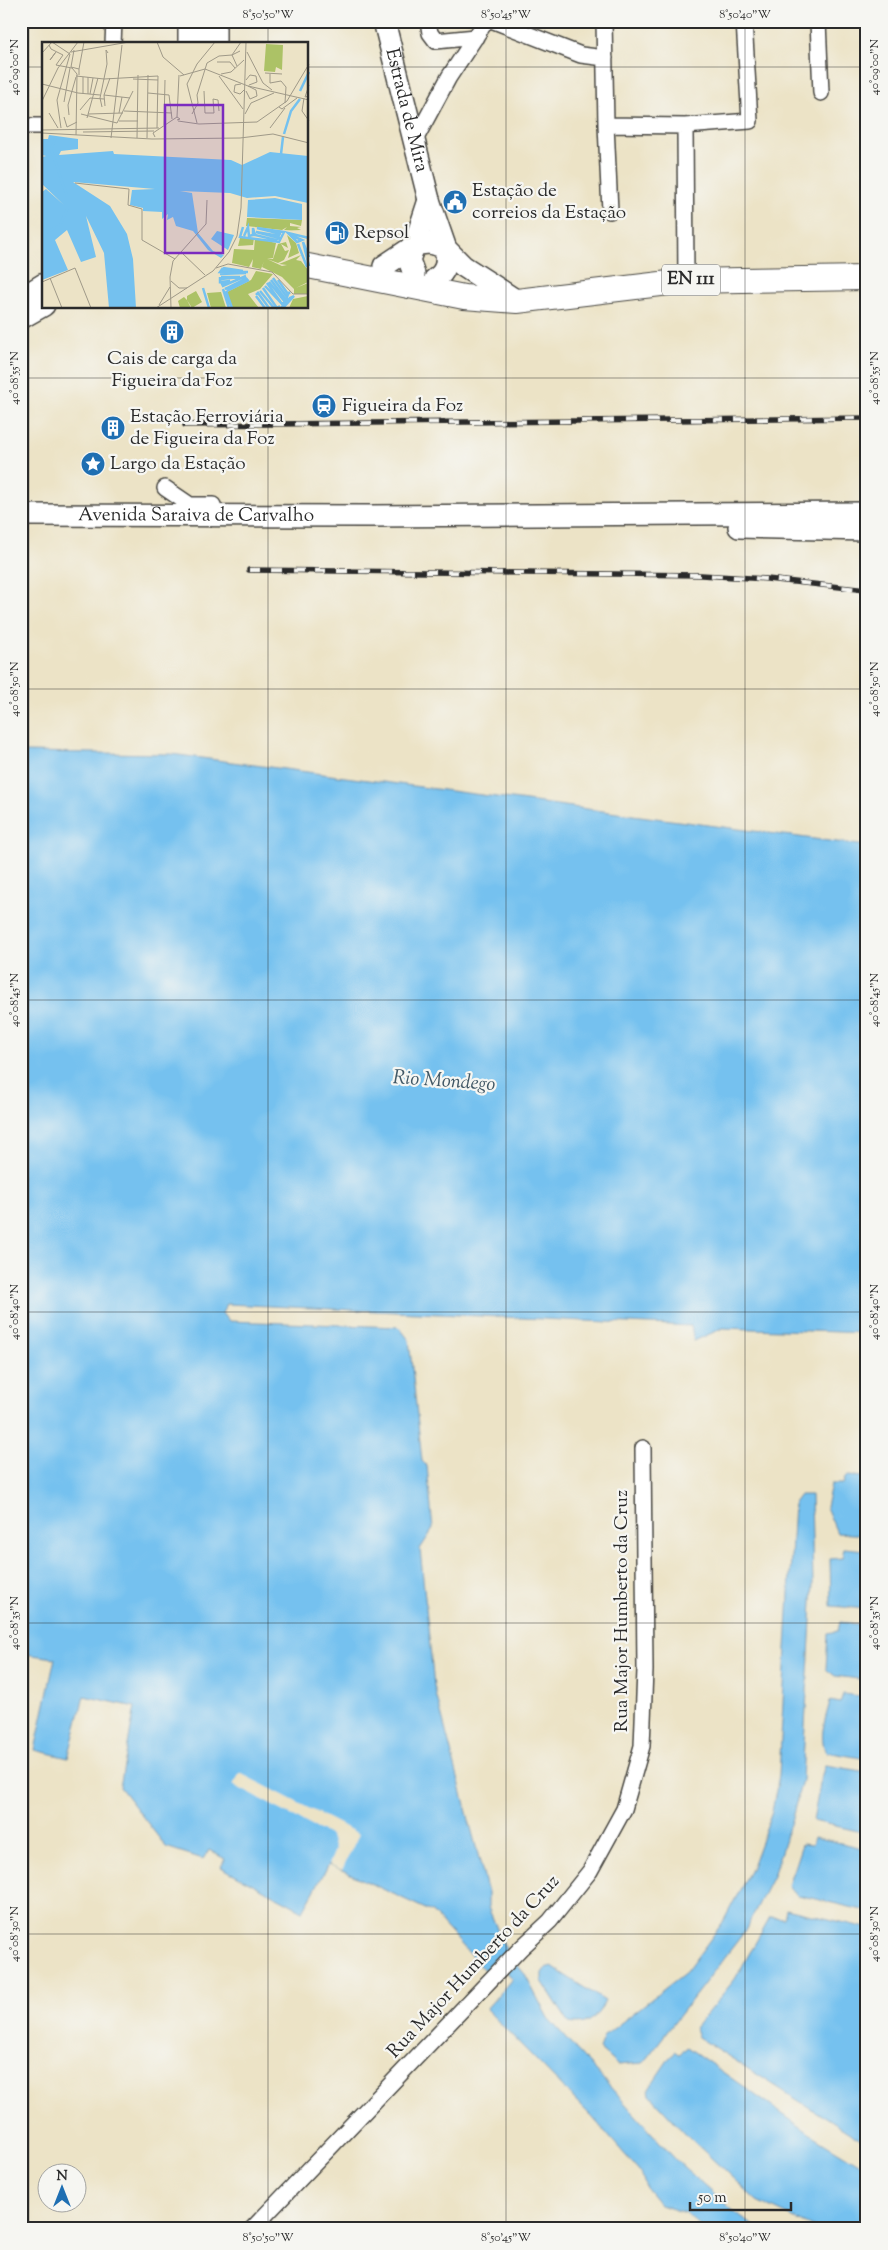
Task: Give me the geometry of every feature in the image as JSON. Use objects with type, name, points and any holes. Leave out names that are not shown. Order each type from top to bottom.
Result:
[{"type":"main road","points":[[199,21],[199,42]]},
{"type":"main road","points":[[215,21],[215,42]]},
{"type":"main road","name":"Estrada de Mira","points":[[384,21],[429,200],[446,249]]},
{"type":"main road","points":[[429,200],[409,260],[410,266],[423,280],[440,276],[446,267],[446,249]]},
{"type":"main road","points":[[384,266],[423,242],[438,244],[446,249],[463,266],[517,301]]},
{"type":"main road","name":"EN 111","points":[[309,252],[384,266],[464,297],[517,301],[686,281],[867,278]]},
{"type":"main road","name":"EN 111","points":[[309,266],[423,280]]},
{"type":"main road","points":[[21,298],[42,285]]},
{"type":"main road","points":[[21,318],[42,305]]},
{"type":"main road","points":[[371,516],[867,513]]},
{"type":"main road","name":"Avenida Saraiva de Carvalho","points":[[21,515],[371,516]]},
{"type":"main road","points":[[371,516],[867,530]]},
{"type":"street","points":[[113,42],[114,21]]},
{"type":"street","points":[[186,21],[186,42]]},
{"type":"street","points":[[428,21],[430,34],[436,41],[476,37]]},
{"type":"street","points":[[414,142],[449,77],[486,21]]},
{"type":"street","points":[[494,21],[581,55],[605,58]]},
{"type":"street","points":[[604,21],[610,211]]},
{"type":"street","points":[[606,125],[685,126],[750,121],[744,21]]},
{"type":"street","points":[[818,21],[821,93]]},
{"type":"street","points":[[21,126],[42,126]]},
{"type":"street","points":[[685,126],[686,281]]},
{"type":"street","points":[[165,488],[190,505],[341,508],[371,516]]},
{"type":"street","name":"Rua Major Humberto da Cruz","points":[[253,2228],[520,1950],[550,1922],[590,1871],[624,1809],[642,1746],[644,1670],[643,1448]]},
{"type":"water","name":"Rio Mondego","points":[[21,752],[171,754],[867,846],[867,1333],[723,1328],[694,1341],[691,1326],[227,1304],[222,1313],[228,1321],[399,1327],[409,1340],[422,1461],[427,1466],[433,1529],[420,1549],[434,1686],[488,1893],[488,1907],[508,1955],[524,1973],[548,2018],[677,2161],[739,2216],[759,2229],[704,2229],[686,2213],[660,2205],[646,2188],[641,2173],[593,2118],[486,2009],[512,1979],[501,1963],[489,1975],[432,1912],[329,1864],[303,1911],[221,1867],[225,1859],[209,1850],[203,1859],[166,1847],[120,1787],[135,1707],[84,1696],[68,1758],[35,1750],[55,1658],[24,1654],[21,1661]]},
{"type":"water","points":[[846,1476],[867,1477],[867,1535],[837,1533],[826,1507],[831,1484],[843,1484]]},
{"type":"water","points":[[800,1495],[811,1495],[813,1584],[802,1780],[792,1818],[773,1876],[745,1931],[643,2063],[617,2065],[599,2049],[604,2036],[686,1972],[723,1922],[751,1869],[772,1812],[779,1775],[794,1503]]},
{"type":"water","points":[[844,1548],[867,1550],[867,1609],[831,1606],[830,1559],[842,1558]]},
{"type":"water","points":[[840,1622],[867,1625],[867,1680],[835,1676],[826,1669],[828,1633],[838,1631]]},
{"type":"water","points":[[843,1694],[867,1697],[867,1759],[826,1752],[823,1733],[830,1701],[840,1703]]},
{"type":"water","points":[[825,1765],[867,1772],[867,1833],[813,1821]]},
{"type":"water","points":[[814,1837],[867,1849],[867,1911],[798,1895],[788,1886],[802,1844],[812,1845]]},
{"type":"water","points":[[786,1909],[867,1928],[867,2144],[698,2037],[695,2028],[735,1979],[770,1917],[784,1918]]},
{"type":"water","points":[[552,1967],[605,2001],[599,2012],[592,2019],[582,2024],[569,2023],[542,1981],[542,1973],[545,1969]]},
{"type":"water","points":[[687,2047],[815,2137],[867,2169],[867,2229],[816,2229],[757,2201],[690,2138],[650,2095],[649,2088],[674,2051],[680,2055]]},
{"type":"pier","points":[[240,1773],[359,1834],[342,1870],[329,1864],[335,1850],[331,1836],[233,1785]]},
{"type":"railway","points":[[185,425],[867,418]]},
{"type":"railway","points":[[249,570],[701,575],[767,579],[867,590]]},
{"type":"place","name":"Estação de correios da Estação","points":[[455,202]]},
{"type":"place","name":"Repsol","points":[[337,233]]},
{"type":"place","name":"Cais de carga da Figueira da Foz","points":[[172,332]]},
{"type":"place","name":"Figueira da Foz","points":[[324,406]]},
{"type":"place","name":"Estação Ferroviária de Figueira da Foz","points":[[113,428]]},
{"type":"place","name":"Largo da Estação","points":[[93,464]]}]
